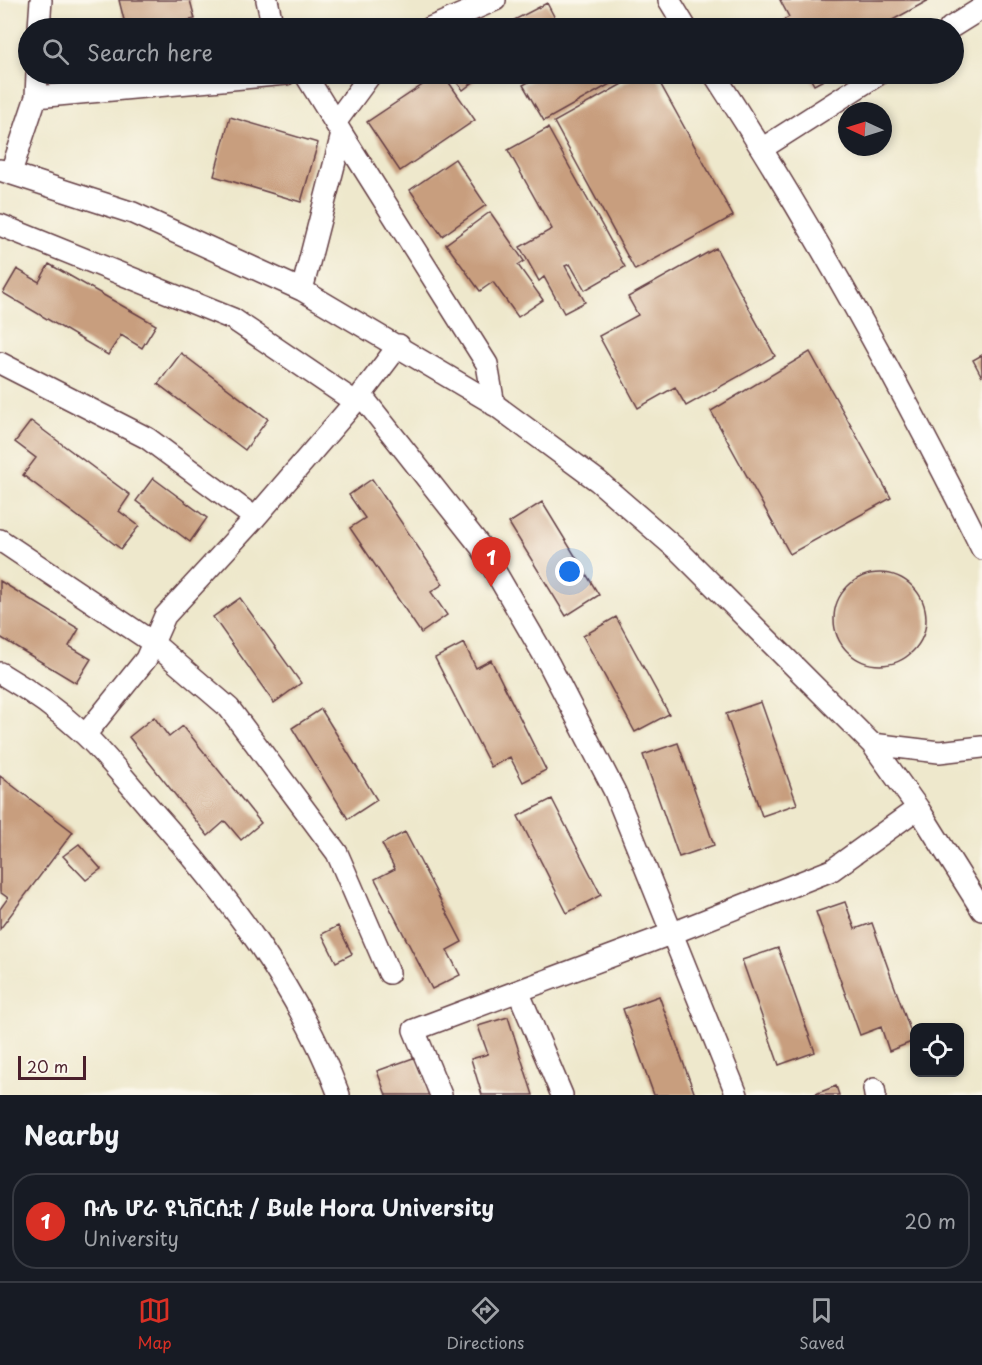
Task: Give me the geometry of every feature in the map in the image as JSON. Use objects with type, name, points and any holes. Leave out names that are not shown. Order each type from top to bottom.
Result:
[{"type":"street","points":[[40,18],[41,0]]},
{"type":"street","points":[[267,0],[271,18]]},
{"type":"street","points":[[444,18],[459,7],[495,0]]},
{"type":"street","points":[[669,0],[680,18]]},
{"type":"street","points":[[964,19],[982,8]]},
{"type":"street","points":[[37,84],[36,97],[5,171],[133,213],[302,290],[399,345],[494,405],[598,481],[680,552],[872,744],[918,808],[982,910]]},
{"type":"street","points":[[36,97],[176,84]]},
{"type":"street","points":[[311,84],[487,364],[494,405]]},
{"type":"street","points":[[302,290],[339,128],[365,84]]},
{"type":"street","points":[[721,84],[763,148],[916,417],[982,549]]},
{"type":"street","points":[[763,148],[863,84]]},
{"type":"street","points":[[0,225],[233,319],[358,399],[481,547],[549,664],[615,792],[737,1095]]},
{"type":"street","points":[[85,735],[146,659],[165,616],[255,518],[358,399],[399,345]]},
{"type":"street","points":[[0,363],[147,438],[255,518]]},
{"type":"street","points":[[0,540],[152,642],[229,708],[337,853],[389,973]]},
{"type":"street","points":[[0,673],[85,735],[205,870],[267,953],[327,1064],[339,1095]]},
{"type":"street","points":[[872,744],[939,752],[982,747]]},
{"type":"street","points":[[441,1095],[414,1030],[673,933],[832,870],[918,808]]},
{"type":"street","points":[[518,991],[562,1095]]},
{"type":"building","points":[[119,0],[190,0],[195,18],[124,18]]},
{"type":"building","points":[[780,0],[929,0],[896,18],[787,18],[789,17]]},
{"type":"building","points":[[547,3],[555,18],[518,18]]},
{"type":"building","points":[[424,84],[450,84],[475,120],[400,171],[367,122]]},
{"type":"building","points":[[458,84],[471,84],[463,90]]},
{"type":"building","points":[[525,84],[610,84],[544,121],[523,85]]},
{"type":"building","points":[[622,84],[660,84],[733,216],[635,270],[554,122]]},
{"type":"building","points":[[230,117],[318,143],[301,202],[214,176]]},
{"type":"building","points":[[548,128],[625,267],[585,290],[570,264],[565,266],[585,302],[564,313],[544,277],[539,281],[520,247],[552,229],[508,150]]},
{"type":"building","points":[[455,159],[486,205],[442,236],[410,190]]},
{"type":"building","points":[[490,212],[524,261],[518,265],[543,300],[518,317],[493,282],[480,291],[446,244]]},
{"type":"building","points":[[716,248],[775,356],[686,406],[675,387],[638,408],[599,336],[638,315],[628,297]]},
{"type":"building","points":[[49,264],[156,325],[142,348],[121,335],[108,355],[3,293],[17,269],[39,282]]},
{"type":"building","points":[[810,352],[891,498],[790,554],[711,411]]},
{"type":"building","points":[[181,353],[268,419],[245,450],[158,384]]},
{"type":"building","points":[[982,355],[982,377],[973,360]]},
{"type":"building","points":[[31,421],[130,495],[119,511],[139,526],[121,549],[23,475],[36,458],[15,442]]},
{"type":"building","points":[[153,478],[207,518],[190,542],[136,501]]},
{"type":"building","points":[[372,479],[443,584],[431,592],[447,615],[421,633],[350,528],[365,518],[349,495]]},
{"type":"building","points":[[542,502],[599,595],[566,616],[509,523]]},
{"type":"building","points":[[880,573],[898,576],[913,586],[923,601],[926,619],[923,637],[913,652],[898,662],[880,665],[862,662],[847,652],[837,637],[834,619],[837,601],[847,586],[862,576]]},
{"type":"building","points":[[0,581],[79,629],[69,646],[91,659],[76,683],[0,637]]},
{"type":"building","points":[[240,598],[301,683],[274,703],[213,617]]},
{"type":"building","points":[[616,617],[669,714],[635,732],[583,636]]},
{"type":"building","points":[[464,643],[476,668],[491,660],[546,770],[523,782],[510,757],[491,767],[435,658]]},
{"type":"building","points":[[761,702],[797,804],[762,816],[726,714]]},
{"type":"building","points":[[321,709],[377,800],[348,819],[292,728]]},
{"type":"building","points":[[154,717],[169,737],[183,726],[261,823],[241,840],[225,821],[208,836],[129,737]]},
{"type":"building","points":[[678,743],[714,845],[679,857],[643,755]]},
{"type":"building","points":[[0,776],[73,832],[0,929],[0,909],[8,898],[0,892]]},
{"type":"building","points":[[552,799],[601,895],[567,913],[518,816]]},
{"type":"building","points":[[405,832],[462,942],[447,950],[460,975],[432,989],[375,879],[395,869],[382,844]]},
{"type":"building","points":[[79,844],[101,869],[86,880],[63,856]]},
{"type":"building","points":[[845,902],[855,929],[872,923],[910,1030],[910,1043],[889,1051],[881,1027],[860,1035],[816,912]]},
{"type":"building","points":[[338,926],[352,954],[336,962],[322,934]]},
{"type":"building","points":[[778,948],[815,1052],[779,1065],[742,960]]},
{"type":"building","points":[[659,996],[695,1095],[654,1095],[623,1009]]},
{"type":"building","points":[[508,1017],[533,1095],[482,1095],[471,1059],[488,1054],[478,1026]]},
{"type":"building","points":[[416,1057],[429,1095],[386,1095],[377,1071]]},
{"type":"building","points":[[836,1086],[839,1095],[813,1095]]},
{"type":"place","name":"ቡሌ ሆራ ዩኒቨርሲቲ / Bule Hora University","points":[[491,587]]}]
